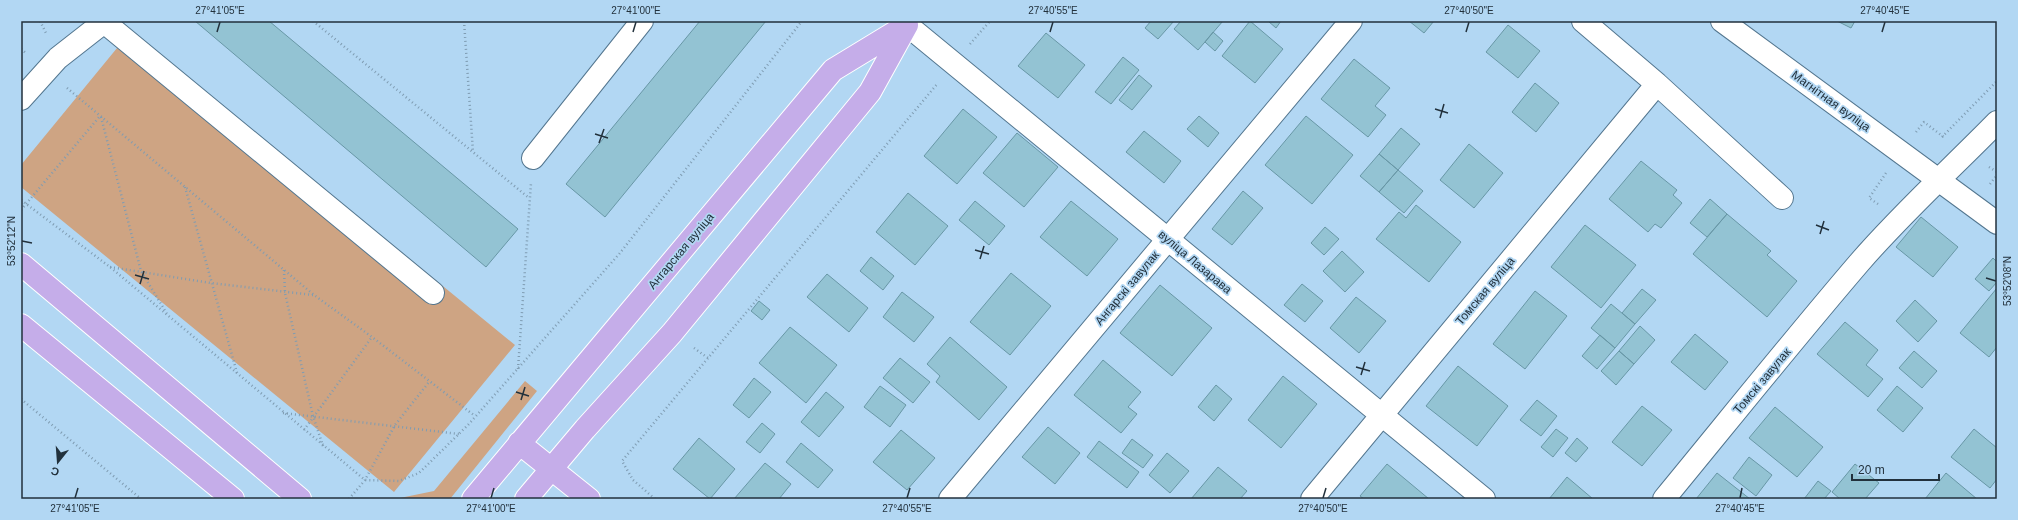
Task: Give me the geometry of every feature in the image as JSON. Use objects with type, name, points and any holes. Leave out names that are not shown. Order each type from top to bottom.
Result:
[{"type":"main road","name":"Ангарская вуліца","points":[[473,499],[833,70],[908,23]]},
{"type":"main road","points":[[526,499],[672,333],[870,92],[908,23]]},
{"type":"main road","points":[[21,264],[300,499]]},
{"type":"main road","points":[[21,325],[233,499]]},
{"type":"main road","points":[[519,443],[552,468],[588,499]]},
{"type":"street","points":[[21,99],[58,58],[104,21],[433,293]]},
{"type":"street","points":[[533,158],[642,21]]},
{"type":"street","name":"Ангарскі завулак","points":[[950,499],[1351,21]]},
{"type":"street","points":[[1583,21],[1657,84],[1782,198]]},
{"type":"street","name":"Магнітная вуліца","points":[[1722,21],[1997,223]]},
{"type":"street","name":"вуліца Лазарава","points":[[908,23],[954,64],[1484,499]]},
{"type":"street","name":"Томская вуліца","points":[[1312,499],[1657,84]]},
{"type":"street","points":[[1940,180],[1997,122]]},
{"type":"street","name":"Томскі завулак","points":[[1664,499],[1860,262],[1924,193],[1940,180]]},
{"type":"path","points":[[313,21],[529,198]]},
{"type":"path","points":[[464,21],[473,152]]},
{"type":"path","points":[[21,200],[110,266],[283,413],[365,480],[399,481],[419,472],[459,434],[620,253],[802,21]]},
{"type":"path","points":[[655,499],[633,480],[622,461],[990,21]]},
{"type":"path","points":[[21,49],[314,295],[372,337],[475,416]]},
{"type":"path","points":[[1924,122],[1942,137],[1997,80]]},
{"type":"path","points":[[21,210],[100,116]]},
{"type":"path","points":[[100,116],[141,271],[168,316]]},
{"type":"path","points":[[518,369],[533,158]]},
{"type":"path","points":[[185,187],[237,374]]},
{"type":"path","points":[[110,266],[211,283],[286,293],[314,295]]},
{"type":"path","points":[[284,270],[286,293],[313,416],[324,446]]},
{"type":"path","points":[[304,430],[372,337]]},
{"type":"path","points":[[349,499],[365,480],[395,425],[429,382]]},
{"type":"path","points":[[21,399],[141,499]]},
{"type":"path","points":[[283,413],[395,425],[459,434]]},
{"type":"shaded area","points":[[131,31],[515,345],[394,492],[21,187],[21,165]]},
{"type":"shaded area","points":[[525,381],[537,391],[450,499],[395,499],[434,491]]},
{"type":"building","points":[[195,21],[269,21],[518,229],[486,267]]},
{"type":"building","points":[[700,21],[766,21],[605,217],[566,184]]},
{"type":"building","points":[[1151,21],[1174,21],[1158,39],[1145,28]]},
{"type":"building","points":[[1181,21],[1223,21],[1198,50],[1174,29]]},
{"type":"building","points":[[1250,21],[1283,49],[1255,83],[1222,56]]},
{"type":"building","points":[[1268,21],[1281,21],[1276,28]]},
{"type":"building","points":[[1409,21],[1434,21],[1424,33]]},
{"type":"building","points":[[1837,21],[1855,21],[1851,28]]},
{"type":"building","points":[[1508,25],[1540,51],[1518,78],[1486,52]]},
{"type":"building","points":[[1213,32],[1223,41],[1215,51],[1205,42]]},
{"type":"building","points":[[1046,33],[1085,65],[1058,98],[1018,66]]},
{"type":"building","points":[[1123,57],[1139,70],[1111,104],[1095,92]]},
{"type":"building","points":[[1354,59],[1390,88],[1375,106],[1386,115],[1368,137],[1321,99]]},
{"type":"building","points":[[1139,75],[1152,86],[1132,110],[1119,100]]},
{"type":"building","points":[[1535,83],[1559,103],[1536,132],[1512,112]]},
{"type":"building","points":[[963,109],[997,137],[957,184],[924,156]]},
{"type":"building","points":[[1199,116],[1219,133],[1208,147],[1187,129]]},
{"type":"building","points":[[1306,116],[1353,155],[1312,204],[1265,165]]},
{"type":"building","points":[[1401,128],[1420,144],[1398,170],[1379,154]]},
{"type":"building","points":[[1144,131],[1181,161],[1164,183],[1126,152]]},
{"type":"building","points":[[1017,133],[1058,167],[1024,207],[983,173]]},
{"type":"building","points":[[1469,144],[1503,173],[1474,208],[1440,180]]},
{"type":"building","points":[[1379,154],[1398,170],[1379,192],[1360,176]]},
{"type":"building","points":[[1641,161],[1677,190],[1673,195],[1682,203],[1661,228],[1655,224],[1648,232],[1609,199]]},
{"type":"building","points":[[1398,170],[1423,191],[1404,213],[1379,192]]},
{"type":"building","points":[[1243,191],[1263,208],[1232,245],[1212,229]]},
{"type":"building","points":[[908,193],[948,226],[915,265],[876,232]]},
{"type":"building","points":[[1710,199],[1727,214],[1707,237],[1690,223]]},
{"type":"building","points":[[975,201],[1005,226],[989,245],[959,220]]},
{"type":"building","points":[[1071,201],[1118,239],[1087,276],[1040,237]]},
{"type":"building","points":[[1416,205],[1461,242],[1429,282],[1376,239],[1399,212],[1406,218]]},
{"type":"building","points":[[1727,214],[1771,251],[1767,255],[1797,281],[1767,317],[1693,254]]},
{"type":"building","points":[[1921,217],[1958,247],[1933,277],[1896,247]]},
{"type":"building","points":[[1585,225],[1636,265],[1601,308],[1551,267]]},
{"type":"building","points":[[1325,227],[1339,239],[1324,255],[1311,243]]},
{"type":"building","points":[[1342,251],[1364,272],[1345,292],[1323,271]]},
{"type":"building","points":[[871,257],[894,276],[883,290],[860,271]]},
{"type":"building","points":[[1993,258],[1997,262],[1997,282],[1989,291],[1975,279]]},
{"type":"building","points":[[1011,273],[1051,306],[1010,355],[970,322]]},
{"type":"building","points":[[827,274],[868,308],[849,332],[807,297]]},
{"type":"building","points":[[1302,284],[1323,301],[1305,322],[1284,305]]},
{"type":"building","points":[[1160,285],[1212,328],[1172,376],[1120,333]]},
{"type":"building","points":[[1997,288],[1997,347],[1989,357],[1960,333]]},
{"type":"building","points":[[1642,289],[1656,300],[1635,324],[1622,313]]},
{"type":"building","points":[[1535,291],[1567,316],[1525,369],[1493,344]]},
{"type":"building","points":[[902,292],[934,317],[914,342],[883,317]]},
{"type":"building","points":[[1356,297],[1386,321],[1359,353],[1330,328]]},
{"type":"building","points":[[1915,300],[1937,321],[1918,342],[1896,321]]},
{"type":"building","points":[[759,301],[770,310],[762,320],[751,311]]},
{"type":"building","points":[[1611,304],[1635,324],[1615,348],[1591,328]]},
{"type":"building","points":[[1845,322],[1878,350],[1866,365],[1883,379],[1868,397],[1817,354]]},
{"type":"building","points":[[1640,326],[1655,340],[1634,364],[1619,351]]},
{"type":"building","points":[[790,327],[837,365],[806,403],[759,363]]},
{"type":"building","points":[[1695,334],[1728,362],[1705,390],[1671,362]]},
{"type":"building","points":[[1600,335],[1615,348],[1597,369],[1582,356]]},
{"type":"building","points":[[950,337],[1007,387],[979,420],[936,382],[940,376],[927,364]]},
{"type":"building","points":[[1619,351],[1634,364],[1616,385],[1601,371]]},
{"type":"building","points":[[1914,351],[1937,371],[1922,388],[1899,368]]},
{"type":"building","points":[[900,358],[930,382],[913,403],[883,378]]},
{"type":"building","points":[[1103,360],[1141,392],[1128,407],[1137,414],[1121,433],[1074,395]]},
{"type":"building","points":[[1458,366],[1508,406],[1477,446],[1426,406]]},
{"type":"building","points":[[1283,376],[1317,404],[1281,448],[1248,420]]},
{"type":"building","points":[[754,378],[771,392],[749,418],[733,405]]},
{"type":"building","points":[[1216,385],[1232,399],[1214,421],[1198,407]]},
{"type":"building","points":[[880,386],[906,405],[890,427],[864,407]]},
{"type":"building","points":[[1897,386],[1923,408],[1903,432],[1877,410]]},
{"type":"building","points":[[826,392],[844,407],[819,437],[801,422]]},
{"type":"building","points":[[1537,400],[1557,416],[1541,436],[1520,420]]},
{"type":"building","points":[[1642,406],[1672,430],[1642,466],[1612,442]]},
{"type":"building","points":[[1775,407],[1823,447],[1797,477],[1749,438]]},
{"type":"building","points":[[762,423],[775,434],[760,453],[746,442]]},
{"type":"building","points":[[1048,427],[1080,453],[1055,484],[1022,457]]},
{"type":"building","points":[[1556,429],[1568,438],[1553,457],[1541,447]]},
{"type":"building","points":[[1974,429],[1997,448],[1997,479],[1990,488],[1951,457]]},
{"type":"building","points":[[901,430],[935,458],[907,490],[873,462]]},
{"type":"building","points":[[699,438],[735,469],[710,499],[673,469]]},
{"type":"building","points":[[1577,438],[1588,448],[1576,462],[1565,453]]},
{"type":"building","points":[[1132,439],[1153,455],[1143,468],[1122,453]]},
{"type":"building","points":[[1099,441],[1139,472],[1127,488],[1087,457]]},
{"type":"building","points":[[801,443],[833,470],[818,488],[786,462]]},
{"type":"building","points":[[1167,453],[1189,471],[1170,493],[1149,475]]},
{"type":"building","points":[[1749,457],[1772,475],[1756,496],[1733,478]]},
{"type":"building","points":[[765,463],[791,484],[779,499],[734,499]]},
{"type":"building","points":[[1387,464],[1429,499],[1364,499],[1360,496]]},
{"type":"building","points":[[1855,464],[1879,483],[1865,499],[1840,499],[1832,492]]},
{"type":"building","points":[[1218,467],[1247,491],[1240,499],[1191,499]]},
{"type":"building","points":[[1717,473],[1750,499],[1696,499]]},
{"type":"building","points":[[1946,473],[1977,499],[1925,499]]},
{"type":"building","points":[[1567,477],[1593,499],[1549,499]]},
{"type":"building","points":[[1818,481],[1831,491],[1824,499],[1804,499]]}]
